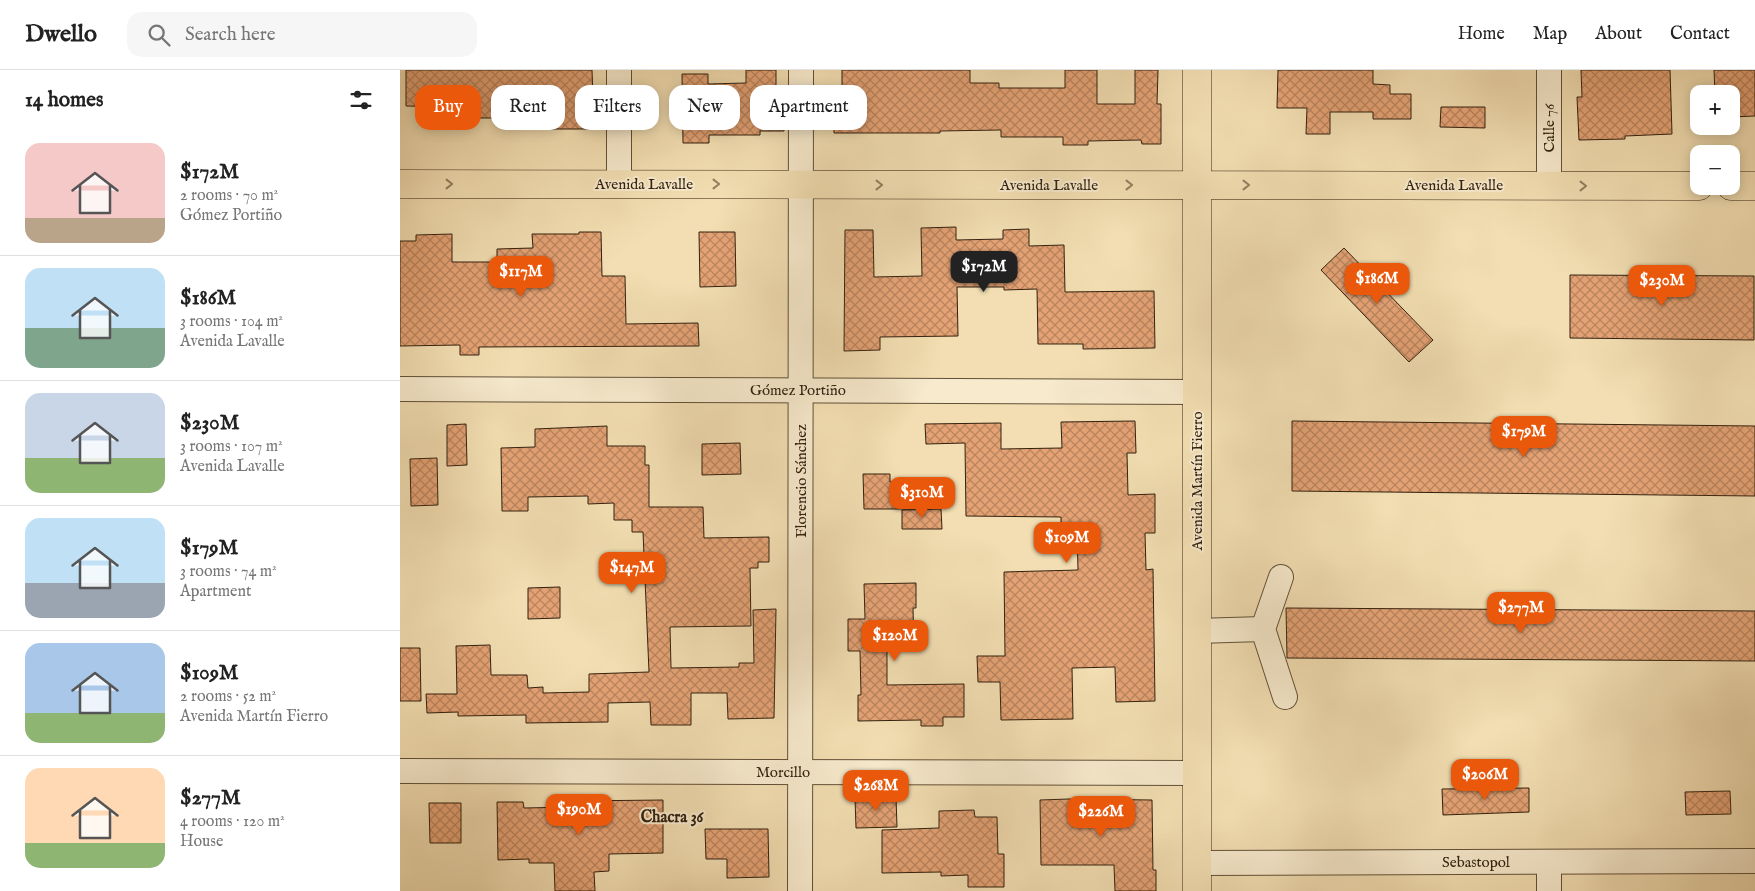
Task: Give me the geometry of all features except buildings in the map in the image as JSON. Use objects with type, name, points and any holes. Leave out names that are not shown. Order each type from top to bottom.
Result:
[{"type":"main road","name":"Avenida Martín Fierro","points":[[1197,70],[1197,891]]},
{"type":"main road","name":"Avenida Lavalle","points":[[400,184],[1690,186]]},
{"type":"main road","points":[[1740,186],[1755,186]]},
{"type":"street","points":[[618,184],[619,70]]},
{"type":"street","name":"Florencio Sánchez","points":[[800,891],[801,70]]},
{"type":"street","name":"Calle 76","points":[[1549,70],[1549,186]]},
{"type":"street","name":"Gómez Portiño","points":[[400,389],[1197,392]]},
{"type":"street","points":[[1281,577],[1263,629],[1285,697]]},
{"type":"street","points":[[1196,631],[1263,629]]},
{"type":"street","name":"Morcillo","points":[[400,771],[1196,774]]},
{"type":"street","name":"Sebastopol","points":[[1197,863],[1755,861]]},
{"type":"street","points":[[1549,862],[1549,891]]},
{"type":"district","name":"Chacra 36","points":[[672,816]]}]
